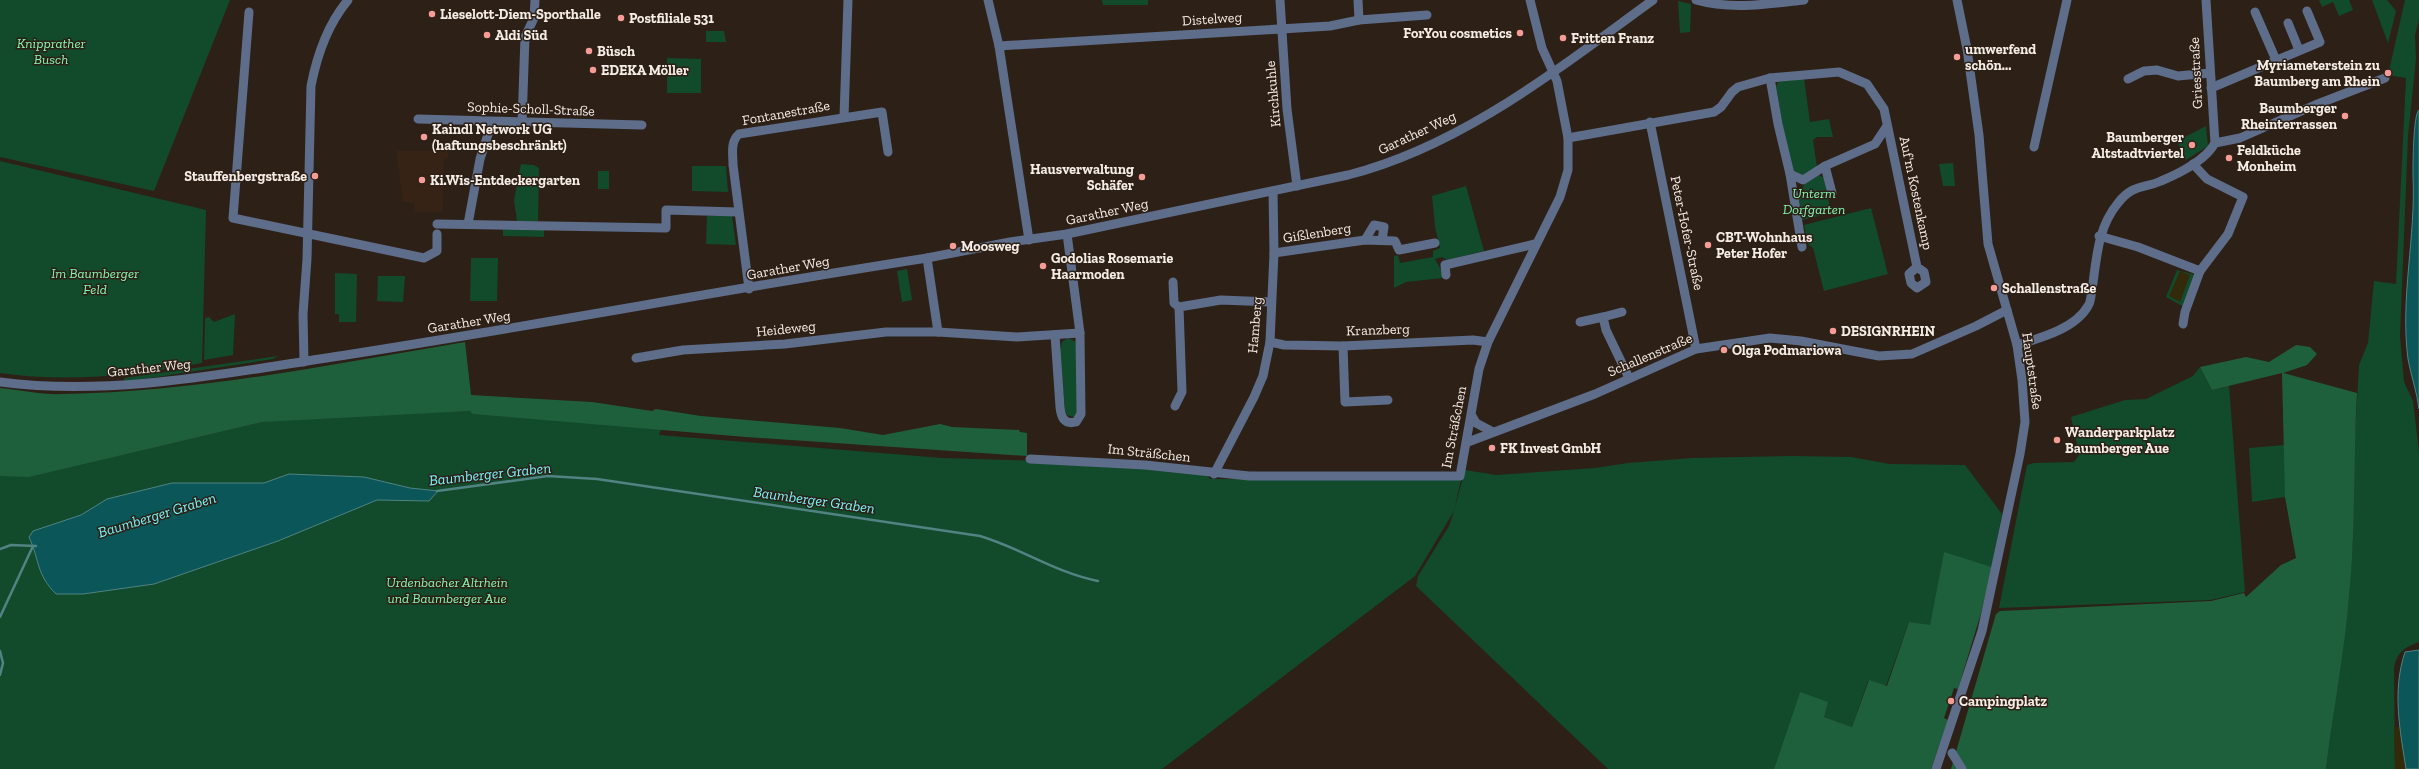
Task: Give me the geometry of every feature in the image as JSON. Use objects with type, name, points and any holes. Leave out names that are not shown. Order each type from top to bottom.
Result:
[{"type":"street","points":[[304,362],[303,314],[311,86],[316,59],[328,30],[348,0]]},
{"type":"street","points":[[522,123],[525,37],[534,18],[535,0]]},
{"type":"street","name":"Fontanestraße","points":[[844,117],[848,0]]},
{"type":"street","points":[[988,0],[999,46],[1029,240]]},
{"type":"street","name":"Kirchkuhle","points":[[1280,0],[1287,109],[1297,186]]},
{"type":"street","points":[[1358,0],[1359,20]]},
{"type":"street","name":"Im Sträßchen","points":[[1030,459],[1145,465],[1214,474],[1249,476],[1460,476],[1468,442],[1479,369],[1488,342],[1535,244],[1560,197],[1568,170],[1568,138],[1557,81],[1542,48],[1530,0]]},
{"type":"street","name":"Garather Weg","points":[[0,382],[61,387],[146,384],[304,362],[748,289],[1067,234],[1362,171],[1416,152],[1498,108],[1653,0]]},
{"type":"street","points":[[1696,0],[1710,4],[1747,6],[1804,0]]},
{"type":"street","name":"Hauptstraße","points":[[1936,769],[1982,631],[2020,454],[2025,422],[2017,345],[1988,244],[1978,127],[1967,49],[1957,0]]},
{"type":"street","points":[[2034,147],[2067,0]]},
{"type":"street","name":"Griesstraße","points":[[2206,0],[2215,144]]},
{"type":"street","points":[[2211,88],[2320,42],[2307,11]]},
{"type":"street","points":[[249,12],[233,218],[424,258],[437,251],[437,234]]},
{"type":"street","points":[[2255,12],[2276,60]]},
{"type":"street","name":"Distelweg","points":[[999,46],[1330,26],[1359,20],[1427,15]]},
{"type":"street","points":[[2288,23],[2299,50]]},
{"type":"street","points":[[2128,80],[2144,71],[2157,70],[2178,76],[2210,73]]},
{"type":"street","points":[[1568,138],[1718,110],[1738,87],[1770,78],[1840,72],[1853,76],[1867,84],[1876,96],[1884,109],[1887,126],[1875,144],[1825,166],[1803,180],[1794,196]]},
{"type":"street","points":[[1770,78],[1778,124],[1790,174],[1802,247]]},
{"type":"street","points":[[2017,345],[2063,327],[2075,320],[2089,306],[2099,236],[2112,211],[2128,192],[2144,185],[2160,182],[2193,164],[2211,150],[2215,144],[2240,138],[2364,85],[2385,78]]},
{"type":"street","name":"Fontanestraße","points":[[748,289],[738,212],[732,148],[733,142],[739,134],[882,112],[888,152]]},
{"type":"street","name":"Sophie-Scholl-Straße","points":[[418,119],[522,123],[642,125]]},
{"type":"street","points":[[468,224],[480,159],[492,122]]},
{"type":"street","name":"Peter-Hofer-Straße","points":[[1650,122],[1696,349]]},
{"type":"street","name":"Auf'm Kostenkamp","points":[[1887,126],[1917,267]]},
{"type":"street","points":[[1875,144],[1892,147]]},
{"type":"street","points":[[2183,324],[2185,312],[2200,271],[2228,234],[2243,197],[2207,179],[2193,164]]},
{"type":"street","points":[[1825,166],[1832,193]]},
{"type":"street","points":[[1790,174],[1803,180]]},
{"type":"street","name":"Hamberg","points":[[1214,474],[1254,397],[1263,376],[1270,342],[1274,253],[1273,191]]},
{"type":"street","points":[[437,224],[666,228],[666,210],[738,212]]},
{"type":"street","name":"Gißlenberg","points":[[1365,240],[1374,226],[1384,227],[1382,240]]},
{"type":"street","points":[[1055,335],[1061,416],[1065,422],[1070,424],[1076,422],[1081,414],[1080,333],[1067,234]]},
{"type":"street","points":[[2099,236],[2138,247],[2200,271]]},
{"type":"street","name":"Gißlenberg","points":[[1274,253],[1365,240],[1395,241],[1399,250],[1435,243]]},
{"type":"street","points":[[1446,275],[1445,265],[1535,244]]},
{"type":"street","points":[[927,258],[938,332]]},
{"type":"street","points":[[1173,282],[1174,303],[1179,307],[1221,300],[1272,302]]},
{"type":"street","points":[[1175,406],[1182,392],[1179,307]]},
{"type":"street","name":"Schallenstraße","points":[[1468,442],[1580,400],[1696,349],[1770,338],[1801,341],[1879,356],[1912,354],[1976,326],[2007,310]]},
{"type":"street","points":[[1580,322],[1622,312]]},
{"type":"street","points":[[1603,317],[1606,330],[1629,378]]},
{"type":"street","name":"Heideweg","points":[[636,358],[683,350],[778,345],[886,332],[938,332],[981,336],[1055,335],[1080,333]]},
{"type":"street","name":"Kranzberg","points":[[1270,342],[1284,345],[1343,346],[1473,340],[1488,342]]},
{"type":"street","points":[[1343,346],[1345,402],[1388,400]]},
{"type":"street","points":[[1472,416],[1480,426],[1493,432]]},
{"type":"street","points":[[1952,753],[1962,769]]},
{"type":"shaded area","name":"Ki.Wis-Entdeckergarten","points":[[396,151],[448,151],[448,158],[444,158],[443,212],[415,212],[414,203],[403,202]]},
{"type":"green space","name":"Knipprather Busch","points":[[0,0],[230,0],[154,191],[0,157]]},
{"type":"green space","points":[[1102,0],[1148,0],[1148,5],[1103,5]]},
{"type":"green space","points":[[2319,0],[2349,0],[2353,10],[2339,16],[2333,2],[2322,7]]},
{"type":"green space","points":[[2372,0],[2387,0],[2396,11],[2388,43]]},
{"type":"green space","points":[[2405,0],[2419,0],[2419,19],[2415,35],[2416,59],[2408,136],[2400,336],[2404,382],[2413,401],[2419,452],[2419,642],[2402,651],[2395,662],[2395,769],[2326,769],[2349,597],[2353,540],[2354,455],[2359,365],[2368,343],[2374,281],[2396,284],[2406,78],[2388,75]]},
{"type":"green space","points":[[1678,1],[1691,4],[1690,32],[1680,33]]},
{"type":"green space","points":[[706,31],[724,31],[726,42],[706,42]]},
{"type":"green space","points":[[667,58],[701,59],[701,93],[667,93]]},
{"type":"green space","points":[[1804,78],[1810,122],[1829,119],[1833,137],[1817,137],[1813,140],[1817,167],[1801,176],[1793,172],[1787,151],[1776,86],[1779,81]]},
{"type":"green space","points":[[2206,126],[2208,146],[2186,160],[2177,141]]},
{"type":"green space","name":"Im Baumberger Feld","points":[[0,161],[206,210],[202,363],[152,371],[101,376],[51,377],[0,373]]},
{"type":"green space","points":[[1953,163],[1955,186],[1943,186],[1939,164]]},
{"type":"green space","points":[[521,164],[534,165],[539,168],[538,221],[517,221],[514,200]]},
{"type":"green space","points":[[692,166],[726,166],[728,192],[692,191]]},
{"type":"green space","points":[[598,171],[609,171],[609,189],[598,189]]},
{"type":"green space","name":"Unterm Dorfgarten","points":[[1819,175],[1824,178],[1831,213],[1802,220],[1798,199],[1805,183],[1811,178]]},
{"type":"green space","points":[[1466,186],[1484,251],[1447,260],[1442,257],[1435,259],[1441,270],[1443,278],[1406,282],[1394,288],[1394,256],[1398,255],[1400,263],[1433,257],[1433,251],[1440,248],[1435,227],[1432,196]]},
{"type":"green space","points":[[1871,208],[1888,274],[1824,291],[1813,248],[1808,244],[1804,225]]},
{"type":"green space","points":[[707,216],[732,216],[736,245],[706,244]]},
{"type":"green space","points":[[503,229],[544,230],[544,237],[503,236]]},
{"type":"green space","points":[[471,258],[498,258],[497,301],[470,301]]},
{"type":"green space","points":[[907,269],[912,300],[902,302],[897,271]]},
{"type":"green space","points":[[2177,270],[2196,275],[2184,307],[2166,297]]},
{"type":"green space","points":[[335,273],[357,274],[356,322],[339,322],[339,314],[335,314]]},
{"type":"green space","points":[[378,276],[405,276],[403,302],[377,301]]},
{"type":"green space","points":[[235,314],[233,355],[204,360],[205,318],[209,317],[214,322]]},
{"type":"green space","points":[[1068,338],[1076,342],[1077,413],[1073,417],[1067,415],[1065,410],[1060,352],[1062,342]]},
{"type":"green space","points":[[465,342],[471,395],[592,402],[652,411],[656,409],[701,416],[840,428],[883,435],[940,424],[952,427],[1019,430],[1020,432],[1027,433],[1027,456],[746,437],[473,414],[470,411],[262,422],[29,477],[0,476],[0,388],[55,394],[114,392],[164,388],[265,376]]},
{"type":"green space","points":[[2296,345],[2310,347],[2317,354],[2307,365],[2283,373],[2357,393],[2354,520],[2351,572],[2347,618],[2326,769],[1951,769],[1996,614],[2000,611],[2211,601],[2244,593],[2246,597],[2281,565],[2296,558],[2285,497],[2282,373],[2212,390],[2200,367],[2246,357],[2269,362]]},
{"type":"green space","points":[[278,356],[273,359],[144,379],[125,381],[124,378]]},
{"type":"green space","points":[[2200,367],[2212,390],[2229,386],[2245,592],[2211,600],[1999,608],[2027,465],[2034,463],[2074,462],[2079,455],[2071,417],[2125,400],[2146,399],[2193,376]]},
{"type":"green space","name":"Urdenbacher Altrhein und Baumberger Aue","points":[[471,411],[661,429],[659,435],[942,458],[1079,462],[1205,472],[1210,479],[1461,480],[1454,511],[1415,576],[1162,769],[0,769],[0,476],[31,476],[262,422],[306,417]]},
{"type":"green space","points":[[2285,445],[2285,497],[2252,502],[2249,448]]},
{"type":"green space","points":[[1793,456],[1851,457],[1890,464],[1965,465],[2002,514],[1992,567],[1944,553],[1930,626],[1909,622],[1886,686],[1868,681],[1852,727],[1824,717],[1800,692],[1774,769],[1608,769],[1416,586],[1418,576],[1449,526],[1465,470],[1496,475],[1595,468],[1628,463],[1692,458]]},
{"type":"green space","points":[[1944,552],[1992,567],[1981,613],[1958,689],[1954,688],[1944,718],[1948,720],[1931,769],[1774,769],[1800,692],[1828,702],[1824,717],[1852,727],[1869,680],[1887,686],[1909,622],[1930,625]]},
{"type":"sand","points":[[2180,271],[2190,275],[2180,302],[2169,296]]},
{"type":"sand","points":[[2394,727],[2399,727],[2406,769],[2395,769]]},
{"type":"water","points":[[2419,110],[2419,409],[2408,359],[2406,313],[2412,221],[2414,141],[2417,114]]},
{"type":"water","points":[[289,474],[364,477],[410,488],[438,491],[429,501],[377,500],[278,541],[154,584],[83,594],[56,594],[42,574],[29,537],[33,531],[81,515],[107,499],[172,483],[264,483]]},
{"type":"water","points":[[2419,650],[2419,769],[2406,769],[2398,710],[2399,681],[2405,652]]},
{"type":"waterway","name":"Baumberger Graben","points":[[437,491],[548,476],[597,479],[980,536],[996,541],[1067,572],[1098,581]]},
{"type":"waterway","name":"Baumberger Graben","points":[[0,549],[11,545],[36,546]]},
{"type":"waterway","points":[[0,617],[33,546]]},
{"type":"waterway","points":[[0,651],[3,663],[0,675]]},
{"type":"place","name":"Lieselott-Diem-Sporthalle","points":[[432,14]]},
{"type":"place","name":"Postfiliale 531","points":[[621,18]]},
{"type":"place","name":"ForYou cosmetics","points":[[1520,33]]},
{"type":"place","name":"Aldi Süd","points":[[487,35]]},
{"type":"place","name":"Fritten Franz","points":[[1563,38]]},
{"type":"place","name":"Büsch","points":[[589,51]]},
{"type":"place","name":"umwerfend schön...","points":[[1957,57]]},
{"type":"place","name":"EDEKA Möller","points":[[593,70]]},
{"type":"place","name":"Myriameterstein zu Baumberg am Rhein","points":[[2388,73]]},
{"type":"place","name":"Baumberger Rheinterrassen","points":[[2345,116]]},
{"type":"place","name":"Kaindl Network UG (haftungsbeschränkt)","points":[[424,137]]},
{"type":"place","name":"Baumberger Altstadtviertel","points":[[2192,145]]},
{"type":"place","name":"Feldküche Monheim","points":[[2229,158]]},
{"type":"place","name":"Stauffenbergstraße","points":[[315,176]]},
{"type":"place","name":"Hausverwaltung Schäfer","points":[[1142,177]]},
{"type":"place","name":"Ki.Wis-Entdeckergarten","points":[[422,180]]},
{"type":"place","name":"CBT-Wohnhaus Peter Hofer","points":[[1708,245]]},
{"type":"place","name":"Moosweg","points":[[953,246]]},
{"type":"place","name":"Godolias Rosemarie Haarmoden","points":[[1043,266]]},
{"type":"place","name":"Schallenstraße","points":[[1994,288]]},
{"type":"place","name":"DESIGNRHEIN","points":[[1833,331]]},
{"type":"place","name":"Olga Podmariowa","points":[[1724,350]]},
{"type":"place","name":"Wanderparkplatz Baumberger Aue","points":[[2057,440]]},
{"type":"place","name":"FK Invest GmbH","points":[[1492,448]]},
{"type":"place","name":"Campingplatz","points":[[1951,701]]}]
